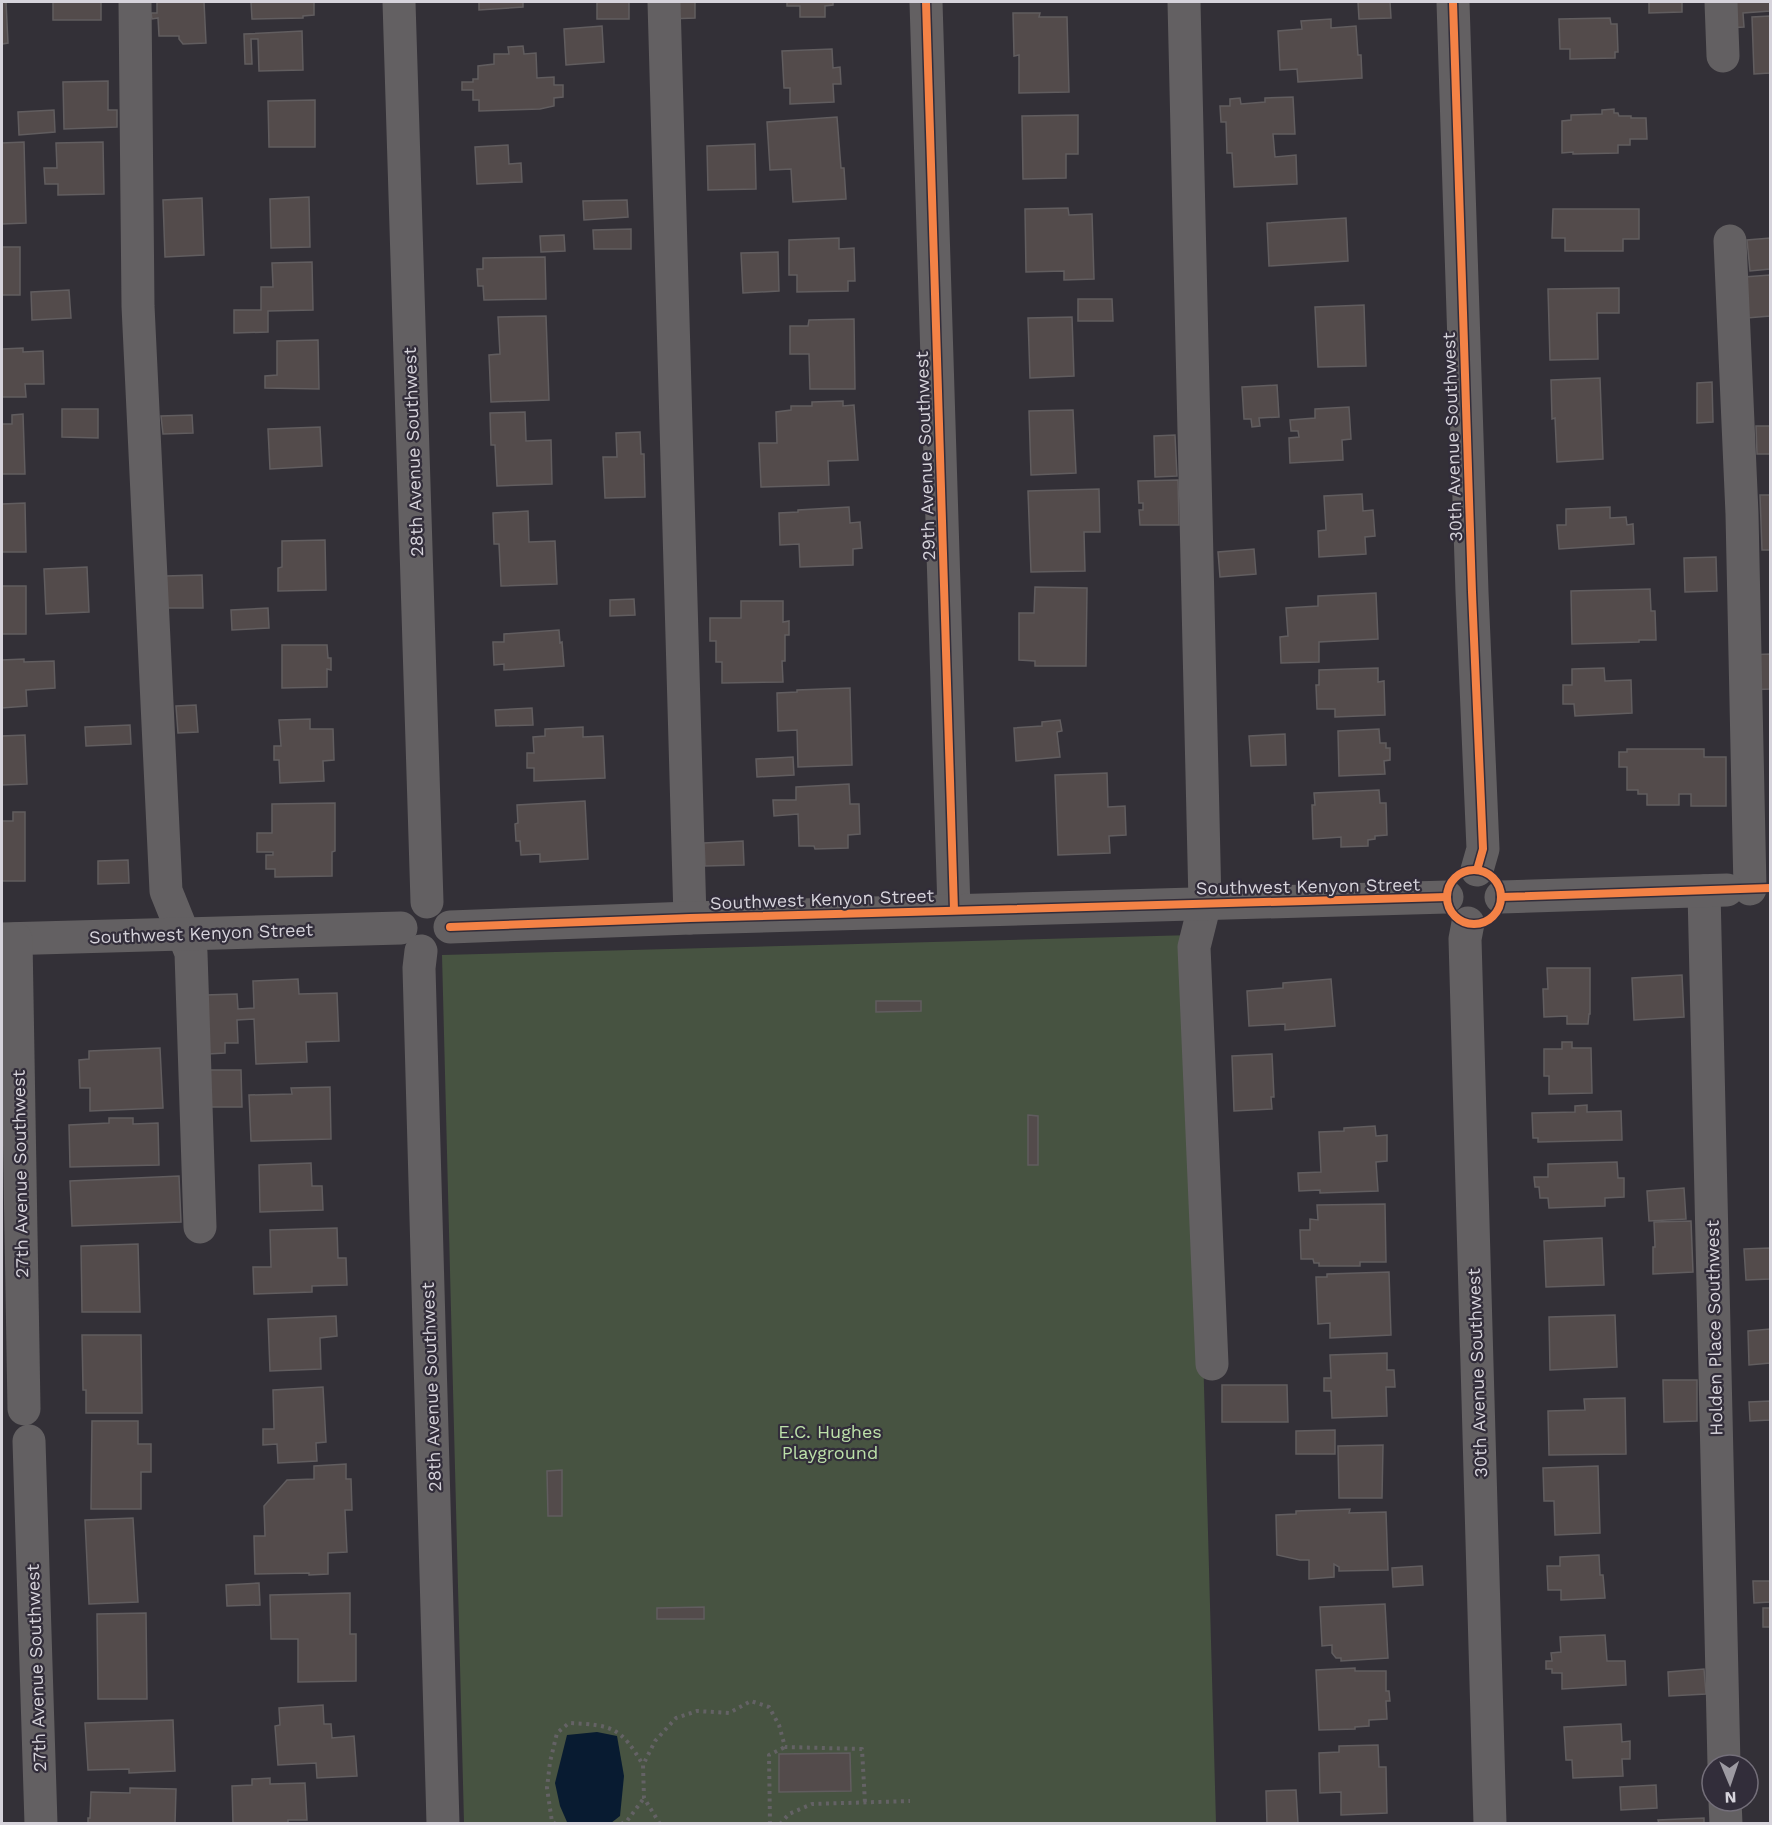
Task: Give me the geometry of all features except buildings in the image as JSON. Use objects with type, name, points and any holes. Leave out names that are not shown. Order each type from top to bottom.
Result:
[{"type":"street","points":[[135,2],[138,306],[166,891],[191,953],[200,1227]]},
{"type":"street","name":"28th Avenue Southwest","points":[[399,2],[427,902]]},
{"type":"street","points":[[664,2],[690,918]]},
{"type":"street","name":"29th Avenue Southwest","points":[[926,2],[954,910]]},
{"type":"street","points":[[1184,2],[1205,903],[1194,947],[1212,1364]]},
{"type":"street","name":"30th Avenue Southwest","points":[[1453,2],[1471,568],[1483,849],[1478,870]]},
{"type":"street","points":[[1721,2],[1723,56]]},
{"type":"street","points":[[1501,897],[1760,888],[1730,241]]},
{"type":"street","points":[[1478,870],[1491,876],[1497,882],[1501,897],[1498,910],[1492,917],[1477,924],[1468,923],[1453,915],[1449,908],[1447,891],[1450,882],[1456,876],[1478,870]]},
{"type":"street","name":"Holden Place Southwest","points":[[1704,891],[1724,1753]]},
{"type":"street","name":"Southwest Kenyon Street","points":[[450,927],[954,910],[1447,897]]},
{"type":"street","points":[[427,902],[441,907],[447,913],[450,927],[449,936],[444,944],[430,951],[411,939],[406,912],[419,903],[427,902]]},
{"type":"street","name":"30th Avenue Southwest","points":[[1468,923],[1465,939],[1490,1824]]},
{"type":"street","name":"Southwest Kenyon Street","points":[[9,939],[183,934],[411,939]]},
{"type":"street","name":"27th Avenue Southwest","points":[[9,939],[24,1409]]},
{"type":"street","name":"28th Avenue Southwest","points":[[411,939],[419,968],[443,1824]]},
{"type":"street","name":"27th Avenue Southwest","points":[[29,1441],[41,1824]]},
{"type":"path","points":[[660,1824],[644,1798],[643,1765],[655,1741],[676,1718],[697,1711],[729,1713],[751,1701],[769,1707],[779,1725],[785,1747]]},
{"type":"path","points":[[556,1824],[552,1822],[547,1788],[550,1762],[557,1733],[568,1723],[596,1724],[613,1729],[630,1743],[643,1765]]},
{"type":"path","points":[[770,1824],[769,1755],[785,1747],[862,1749],[866,1803]]},
{"type":"path","points":[[621,1824],[627,1821],[644,1798]]},
{"type":"path","points":[[780,1824],[789,1815],[812,1804],[910,1801]]},
{"type":"green space","name":"E.C. Hughes Playground","points":[[1193,935],[1216,1823],[464,1823],[442,955]]},
{"type":"water","points":[[597,1732],[617,1736],[624,1776],[620,1816],[611,1823],[567,1822],[560,1806],[555,1783],[567,1735]]},
{"type":"cycle path","points":[[926,2],[954,910]]},
{"type":"cycle path","points":[[1453,2],[1472,592],[1483,849],[1477,870]]},
{"type":"cycle path","points":[[1474,870],[1484,872],[1493,878],[1499,887],[1501,897],[1499,907],[1493,916],[1484,922],[1474,924],[1464,922],[1455,916],[1449,907],[1447,897],[1449,887],[1455,878],[1464,872],[1474,870]]},
{"type":"cycle path","points":[[1501,897],[1770,888]]},
{"type":"cycle path","points":[[450,927],[1447,897]]}]
